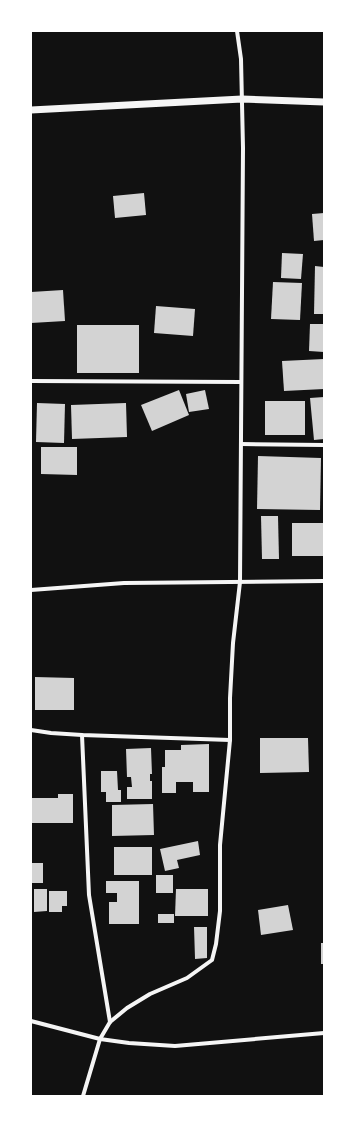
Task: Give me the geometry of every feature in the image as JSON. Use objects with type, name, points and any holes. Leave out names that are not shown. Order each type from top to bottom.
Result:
[{"type":"street","points":[[83,1096],[100,1039],[110,1022],[127,1008],[150,994],[187,978],[212,960],[216,944],[220,911],[220,845],[230,740],[230,698],[233,643],[240,582],[243,148],[241,59],[237,31]]},
{"type":"street","points":[[31,110],[242,99],[324,102]]},
{"type":"street","points":[[31,381],[241,382]]},
{"type":"street","points":[[241,444],[324,444]]},
{"type":"street","points":[[31,590],[124,583],[324,582]]},
{"type":"street","points":[[31,730],[82,735],[230,740]]},
{"type":"street","points":[[82,735],[88,895],[110,1022]]},
{"type":"street","points":[[31,1021],[100,1039],[175,1046],[324,1033]]},
{"type":"building","points":[[144,193],[146,215],[115,218],[113,196]]},
{"type":"building","points":[[324,213],[324,240],[314,241],[312,214]]},
{"type":"building","points":[[282,253],[303,254],[301,279],[281,278]]},
{"type":"building","points":[[315,266],[324,267],[324,314],[314,314]]},
{"type":"building","points":[[273,282],[302,283],[300,320],[271,319]]},
{"type":"building","points":[[63,290],[65,321],[31,323],[31,292]]},
{"type":"building","points":[[156,306],[195,309],[193,336],[154,333]]},
{"type":"building","points":[[310,324],[324,324],[324,352],[309,351]]},
{"type":"building","points":[[77,325],[139,325],[139,373],[77,373]]},
{"type":"building","points":[[324,359],[324,389],[284,391],[282,361]]},
{"type":"building","points":[[179,390],[189,415],[152,431],[141,405]]},
{"type":"building","points":[[205,390],[209,409],[189,412],[186,394]]},
{"type":"building","points":[[324,397],[324,439],[314,440],[310,398]]},
{"type":"building","points":[[265,401],[305,401],[305,435],[265,435]]},
{"type":"building","points":[[37,403],[65,404],[64,443],[36,442]]},
{"type":"building","points":[[126,403],[127,437],[72,439],[71,405]]},
{"type":"building","points":[[41,447],[77,447],[77,475],[41,474]]},
{"type":"building","points":[[258,456],[321,458],[320,510],[257,509]]},
{"type":"building","points":[[261,516],[278,516],[279,559],[262,559]]},
{"type":"building","points":[[292,523],[324,523],[324,556],[292,556]]},
{"type":"building","points":[[35,677],[74,678],[74,710],[35,710]]},
{"type":"building","points":[[260,738],[308,738],[309,772],[260,773]]},
{"type":"building","points":[[209,744],[209,792],[193,792],[193,782],[176,782],[176,793],[162,793],[162,767],[165,767],[165,750],[181,750],[181,745]]},
{"type":"building","points":[[151,748],[152,774],[150,774],[150,781],[152,781],[152,799],[127,799],[127,787],[132,787],[131,777],[127,777],[126,749]]},
{"type":"building","points":[[101,771],[117,771],[118,790],[121,790],[121,802],[106,802],[106,792],[101,792]]},
{"type":"building","points":[[58,794],[73,794],[73,823],[31,823],[31,798],[58,798]]},
{"type":"building","points":[[153,804],[154,835],[112,836],[112,805]]},
{"type":"building","points":[[198,841],[200,855],[177,860],[179,868],[165,871],[160,849]]},
{"type":"building","points":[[114,847],[152,847],[152,875],[114,875]]},
{"type":"building","points":[[31,863],[43,863],[43,883],[31,883]]},
{"type":"building","points":[[156,875],[173,875],[173,893],[156,893]]},
{"type":"building","points":[[106,881],[139,881],[139,924],[109,924],[109,902],[117,902],[117,893],[106,893]]},
{"type":"building","points":[[34,889],[47,889],[47,911],[34,912]]},
{"type":"building","points":[[176,889],[208,889],[208,916],[175,916]]},
{"type":"building","points":[[49,891],[67,891],[67,906],[62,906],[62,912],[49,912]]},
{"type":"building","points":[[288,905],[293,930],[261,935],[258,910]]},
{"type":"building","points":[[158,914],[174,914],[174,923],[158,923]]},
{"type":"building","points":[[194,927],[207,927],[207,958],[195,959]]},
{"type":"building","points":[[321,943],[324,943],[324,964],[321,964]]}]
